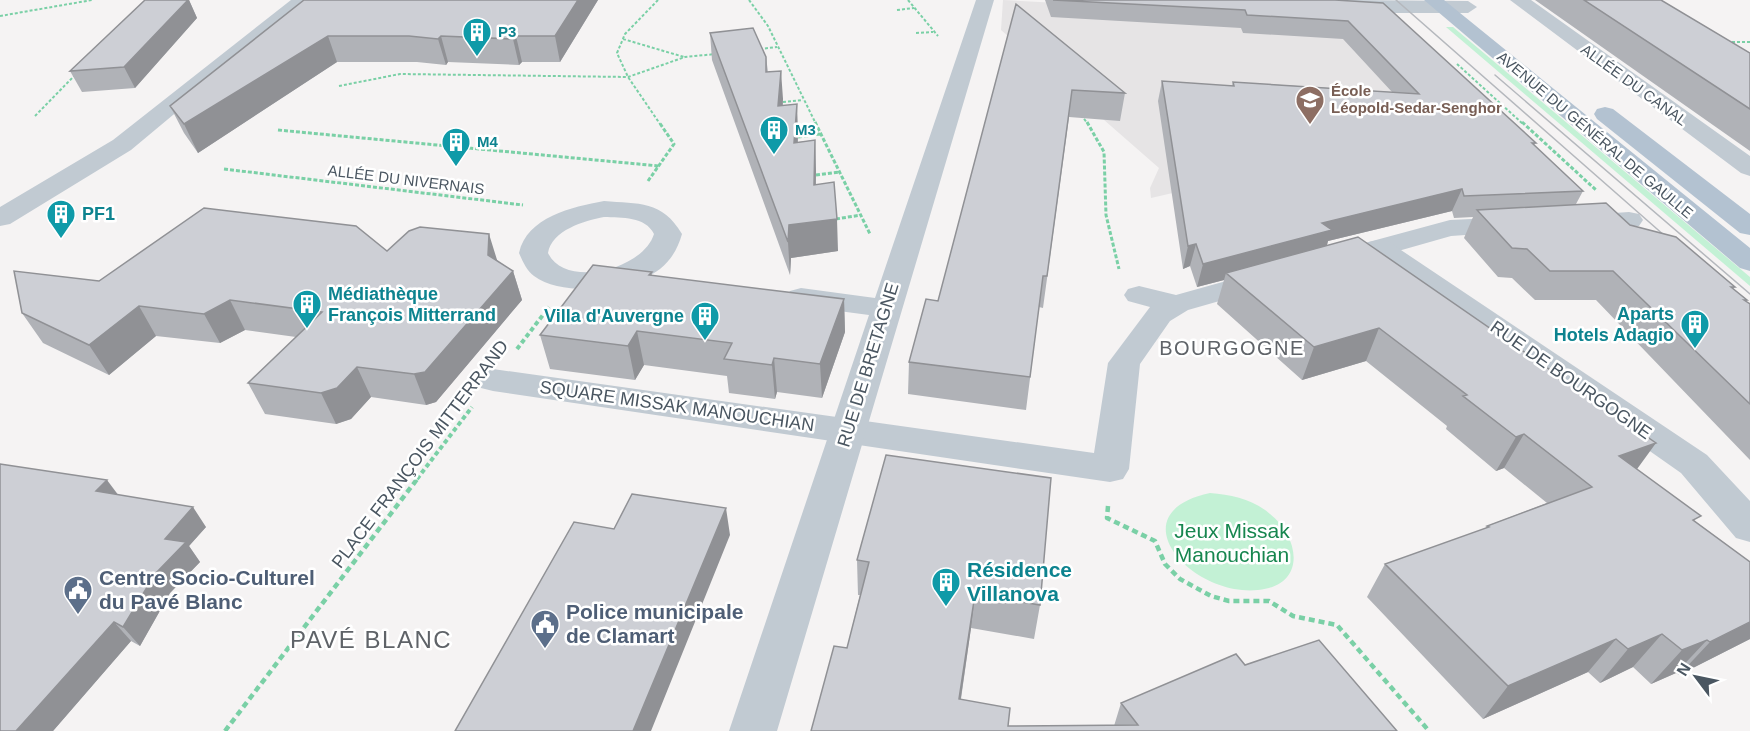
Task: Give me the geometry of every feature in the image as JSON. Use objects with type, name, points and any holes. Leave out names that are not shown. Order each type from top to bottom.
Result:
[{"type":"main road","name":"AVENUE DU GÉNÉRAL DE GAULLE","points":[[1450,4],[1750,227]]},
{"type":"main road","name":"AVENUE DU GÉNÉRAL DE GAULLE","points":[[1450,4],[1750,262]]},
{"type":"street","points":[[0,218],[122,145],[302,0]]},
{"type":"street","name":"RUE DE BRETAGNE","points":[[753,731],[885,308],[985,0]]},
{"type":"street","points":[[1352,0],[1393,7],[1450,4]]},
{"type":"street","name":"ALLÉE DU CANAL","points":[[1519,0],[1750,168]]},
{"type":"street","points":[[629,209],[653,216],[663,222],[668,231],[668,241],[664,252],[647,265],[611,278],[571,279],[549,272],[538,264],[535,255],[536,244],[554,225],[586,212],[629,209]]},
{"type":"street","points":[[1323,263],[1450,228],[1629,220]]},
{"type":"street","name":"RUE DE BOURGOGNE","points":[[1379,248],[1694,464],[1750,527]]},
{"type":"street","points":[[647,265],[674,279]]},
{"type":"street","points":[[1110,469],[1124,363],[1159,314],[1176,304],[1289,273]]},
{"type":"street","points":[[776,294],[885,308]]},
{"type":"street","points":[[1139,295],[1176,304]]},
{"type":"street","name":"SQUARE MISSAK MANOUCHIAN","points":[[493,380],[1110,469]]},
{"type":"path","points":[[0,16],[92,0]]},
{"type":"path","points":[[629,209],[674,144],[628,77],[617,53],[623,39],[658,0]]},
{"type":"path","points":[[749,0],[768,26],[874,241]]},
{"type":"path","points":[[908,0],[950,50],[968,52]]},
{"type":"path","points":[[897,10],[915,8]]},
{"type":"path","points":[[916,33],[934,32]]},
{"type":"path","points":[[623,39],[685,57]]},
{"type":"path","points":[[1718,42],[1750,42]]},
{"type":"path","points":[[754,50],[777,47]]},
{"type":"path","points":[[339,86],[399,74],[628,77],[685,57],[720,53]]},
{"type":"path","name":"AVENUE DU GÉNÉRAL DE GAULLE","points":[[1456,63],[1629,220]]},
{"type":"path","points":[[35,116],[84,66]]},
{"type":"path","points":[[783,102],[803,100]]},
{"type":"path","points":[[1080,114],[1094,129],[1107,156],[1106,217],[1121,277],[1139,295]]},
{"type":"path","points":[[278,130],[659,166]]},
{"type":"path","points":[[798,137],[820,134]]},
{"type":"path","name":"ALLÉE DU NIVERNAIS","points":[[224,169],[586,212]]},
{"type":"path","points":[[816,175],[840,172]]},
{"type":"path","points":[[836,219],[861,215]]},
{"type":"path","name":"PLACE FRANÇOIS MITTERRAND","points":[[225,731],[571,279]]},
{"type":"path","points":[[1110,469],[1107,518],[1155,541],[1166,564],[1180,579],[1211,596],[1228,601],[1269,601],[1293,616],[1337,625],[1429,731]]},
{"type":"shaded area","name":"École Léopold-Sedar-Senghor","points":[[1003,0],[1393,21],[1569,181],[1177,192],[1151,198],[1150,188],[1159,168],[1001,30]]},
{"type":"green space","points":[[1446,27],[1453,27],[1750,277],[1750,286]]},
{"type":"green space","name":"Jeux Missak Manouchian","points":[[1210,493],[1249,501],[1270,514],[1280,524],[1288,535],[1294,559],[1285,579],[1274,586],[1258,590],[1233,589],[1209,581],[1189,568],[1174,552],[1166,534],[1168,518],[1182,503]]},
{"type":"building","points":[[145,0],[188,0],[124,67],[70,71]]},
{"type":"building","points":[[304,0],[578,0],[555,36],[516,36],[513,39],[441,36],[438,39],[409,36],[328,36],[184,124],[170,106]]},
{"type":"building","points":[[1053,0],[1335,0],[1383,3],[1536,143],[1532,143],[1583,191],[1464,196],[1462,189],[1322,223],[1332,230],[1203,264],[1196,244],[1188,246],[1162,81],[1234,86],[1233,82],[1419,94],[1348,21],[1247,15],[1245,10]]},
{"type":"building","points":[[1584,0],[1661,0],[1750,53],[1750,109]]},
{"type":"building","points":[[1016,4],[1125,93],[1072,90],[1047,276],[1043,276],[1030,377],[909,362],[926,299],[938,301]]},
{"type":"building","name":"M3","points":[[753,28],[766,57],[766,72],[781,71],[778,106],[797,104],[794,143],[815,140],[814,185],[834,182],[837,219],[789,225],[788,242],[710,33]]},
{"type":"building","points":[[1606,203],[1630,225],[1676,237],[1735,287],[1731,287],[1750,304],[1750,404],[1613,271],[1550,271],[1527,249],[1512,248],[1477,210]]},
{"type":"building","name":"Médiathèque François Mitterrand","points":[[204,208],[356,226],[387,251],[409,231],[420,227],[489,234],[488,255],[513,271],[425,372],[414,374],[357,367],[337,388],[321,393],[248,383],[322,312],[230,300],[204,314],[139,306],[89,345],[22,313],[14,271],[99,281]]},
{"type":"building","points":[[1358,237],[1656,443],[1619,456],[1701,516],[1693,520],[1750,562],[1750,622],[1710,642],[1707,640],[1682,650],[1662,634],[1628,649],[1616,639],[1508,686],[1385,564],[1592,487],[1524,434],[1516,437],[1463,396],[1467,395],[1379,328],[1314,347],[1226,273]]},
{"type":"building","points":[[593,265],[652,272],[649,275],[844,299],[820,364],[774,358],[772,365],[724,359],[732,343],[637,331],[628,346],[540,335]]},
{"type":"building","points":[[886,455],[1051,478],[1040,605],[975,594],[959,699],[1010,708],[1008,726],[1138,725],[1121,703],[1236,654],[1245,665],[1319,640],[1397,731],[811,731],[834,646],[847,648],[869,562],[857,560]]},
{"type":"building","name":"Centre Socio-Culturel du Pavé Blanc","points":[[0,464],[107,480],[96,491],[193,507],[165,539],[186,542],[155,574],[123,627],[114,622],[16,731],[0,731]]},
{"type":"building","points":[[632,494],[726,508],[633,731],[455,731],[574,522],[614,529]]},
{"type":"tram line","points":[[1396,0],[1673,243]]},
{"type":"tram line","points":[[1495,75],[1750,294]]},
{"type":"place","name":"P3","points":[[477,58]]},
{"type":"place","name":"École Léopold-Sedar-Senghor","points":[[1310,126]]},
{"type":"place","name":"M3","points":[[774,156]]},
{"type":"place","name":"M4","points":[[456,168]]},
{"type":"place","name":"PF1","points":[[61,240]]},
{"type":"place","name":"Médiathèque François Mitterrand","points":[[307,330]]},
{"type":"place","name":"Villa d'Auvergne","points":[[705,342]]},
{"type":"place","name":"Aparts Hotels Adagio","points":[[1695,350]]},
{"type":"place","name":"Résidence Villanova","points":[[946,608]]},
{"type":"place","name":"Centre Socio-Culturel du Pavé Blanc","points":[[78,616]]},
{"type":"place","name":"Police municipale de Clamart","points":[[545,650]]},
{"type":"district","name":"BOURGOGNE","points":[[1232,348]]},
{"type":"district","name":"PAVÉ BLANC","points":[[371,640]]}]
